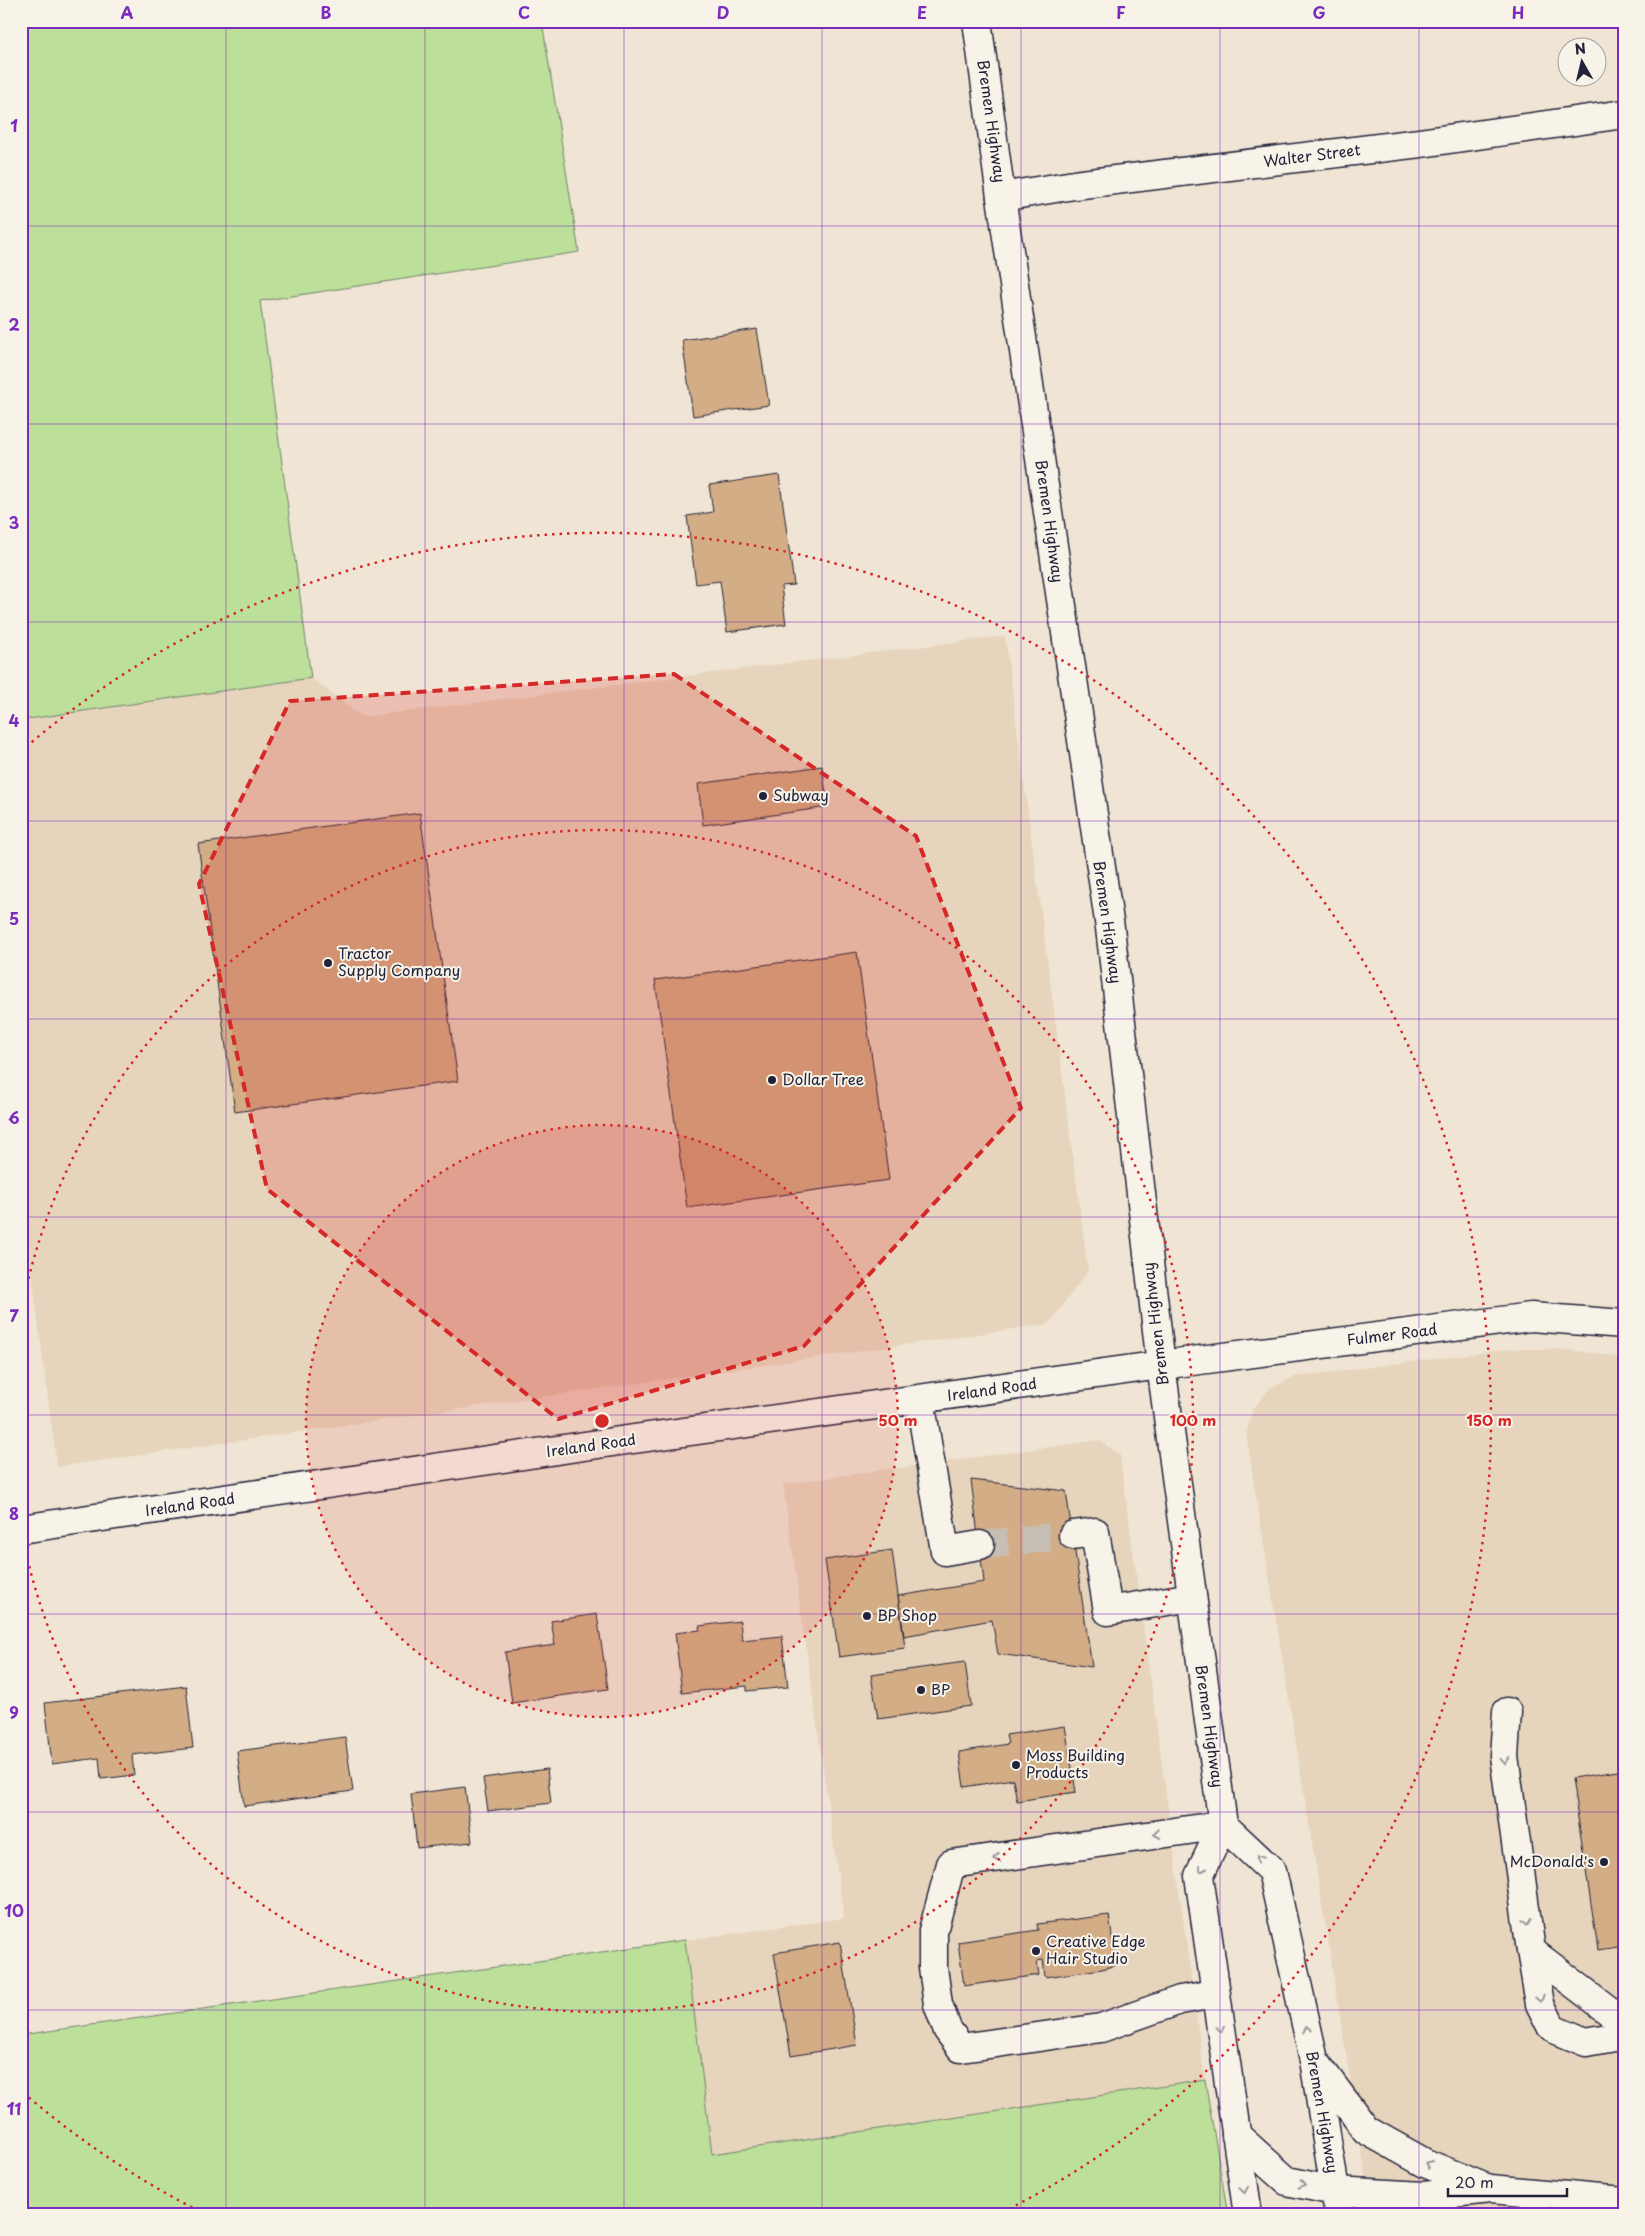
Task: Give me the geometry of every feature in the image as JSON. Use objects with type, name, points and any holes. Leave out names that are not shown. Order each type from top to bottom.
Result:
[{"type":"main road","name":"Bremen Highway","points":[[977,21],[1001,198],[1110,928],[1161,1365],[1223,1825],[1272,1871],[1314,2060],[1337,2203]]},
{"type":"main road","name":"Walter Street","points":[[1001,198],[1074,185],[1420,143],[1624,114]]},
{"type":"main road","name":"Fulmer Road","points":[[1161,1365],[1531,1317],[1624,1324]]},
{"type":"main road","name":"Ireland Road","points":[[21,1529],[584,1446],[1161,1365]]},
{"type":"main road","points":[[920,1400],[945,1551],[980,1545]]},
{"type":"main road","points":[[1073,1535],[1095,1532],[1108,1611],[1192,1597]]},
{"type":"main road","points":[[1506,1712],[1504,1756],[1540,2004],[1552,2028],[1586,2042],[1624,2035]]},
{"type":"main road","points":[[1215,1994],[1180,2000],[1101,2028],[961,2048],[947,2029],[938,2004],[933,1968],[933,1931],[951,1864],[1223,1825]]},
{"type":"main road","points":[[1223,1825],[1199,1876],[1248,2215]]},
{"type":"main road","points":[[1531,1951],[1624,2022]]},
{"type":"main road","points":[[1314,2060],[1366,2130],[1425,2162],[1490,2189]]},
{"type":"main road","points":[[1236,2135],[1287,2181],[1337,2203],[1490,2189],[1624,2201]]},
{"type":"highlighted area","points":[[674,674],[916,836],[1021,1108],[804,1346],[558,1419],[267,1189],[199,884],[290,701]]},
{"type":"shaded area","points":[[1005,636],[1088,1271],[1049,1324],[57,1467],[21,1192],[21,720],[311,678],[362,717]]},
{"type":"shaded area","points":[[1510,1349],[1559,1349],[1611,1355],[1624,1360],[1624,2215],[1372,2215],[1246,1434],[1253,1409],[1270,1388],[1294,1377]]},
{"type":"shaded area","points":[[1099,1440],[1120,1455],[1205,2080],[712,2155],[685,1940],[844,1918],[783,1484]]},
{"type":"green space","points":[[21,21],[542,21],[579,252],[260,301],[311,678],[21,720]]},
{"type":"green space","points":[[685,1940],[712,2154],[1205,2080],[1228,2215],[21,2215],[21,2035]]},
{"type":"building","points":[[757,329],[769,405],[693,416],[682,340]]},
{"type":"building","points":[[779,475],[794,585],[781,586],[786,624],[727,632],[720,581],[696,584],[687,516],[713,512],[709,485]]},
{"type":"building","name":"Subway","points":[[822,766],[828,807],[703,825],[698,784]]},
{"type":"building","name":"Tractor Supply Company","points":[[420,813],[458,1081],[235,1112],[198,844]]},
{"type":"building","name":"Dollar Tree","points":[[857,952],[889,1180],[687,1208],[655,980]]},
{"type":"building","points":[[971,1480],[1066,1491],[1092,1667],[998,1654],[992,1620],[904,1636],[898,1596],[984,1582]]},
{"type":"building","name":"BP Shop","points":[[892,1550],[905,1648],[839,1657],[825,1560]]},
{"type":"building","points":[[597,1614],[608,1689],[512,1703],[505,1652],[555,1645],[551,1621]]},
{"type":"building","points":[[740,1621],[742,1640],[782,1636],[788,1687],[747,1691],[747,1686],[682,1693],[675,1633],[700,1630],[699,1626]]},
{"type":"building","name":"BP","points":[[965,1662],[971,1706],[878,1719],[871,1675]]},
{"type":"building","points":[[186,1686],[193,1748],[132,1755],[134,1775],[101,1779],[99,1758],[52,1764],[45,1703]]},
{"type":"building","name":"Moss Building Products","points":[[1065,1726],[1076,1792],[1017,1801],[1013,1779],[964,1787],[959,1752],[1008,1744],[1006,1735]]},
{"type":"building","points":[[345,1737],[353,1791],[244,1806],[237,1751]]},
{"type":"building","points":[[547,1769],[551,1803],[488,1811],[483,1778]]},
{"type":"building","name":"McDonald's","points":[[1624,1770],[1624,1946],[1598,1950],[1572,1778]]},
{"type":"building","points":[[465,1787],[472,1842],[417,1848],[411,1794]]},
{"type":"building","name":"Creative Edge Hair Studio","points":[[1109,1915],[1116,1965],[1102,1969],[1045,1977],[1043,1960],[1037,1961],[1039,1975],[964,1986],[958,1942],[1038,1930],[1037,1924]]},
{"type":"building","points":[[840,1942],[857,2045],[791,2056],[774,1953]]},
{"type":"tunnel","points":[[980,1545],[1073,1535]]},
{"type":"place","name":"Subway","points":[[763,796]]},
{"type":"place","name":"Tractor Supply Company","points":[[328,963]]},
{"type":"place","name":"Dollar Tree","points":[[772,1080]]},
{"type":"place","name":"BP Shop","points":[[867,1616]]},
{"type":"place","name":"BP","points":[[921,1690]]},
{"type":"place","name":"Moss Building Products","points":[[1016,1765]]},
{"type":"place","name":"McDonald's","points":[[1604,1862]]},
{"type":"place","name":"Creative Edge Hair Studio","points":[[1036,1951]]}]
